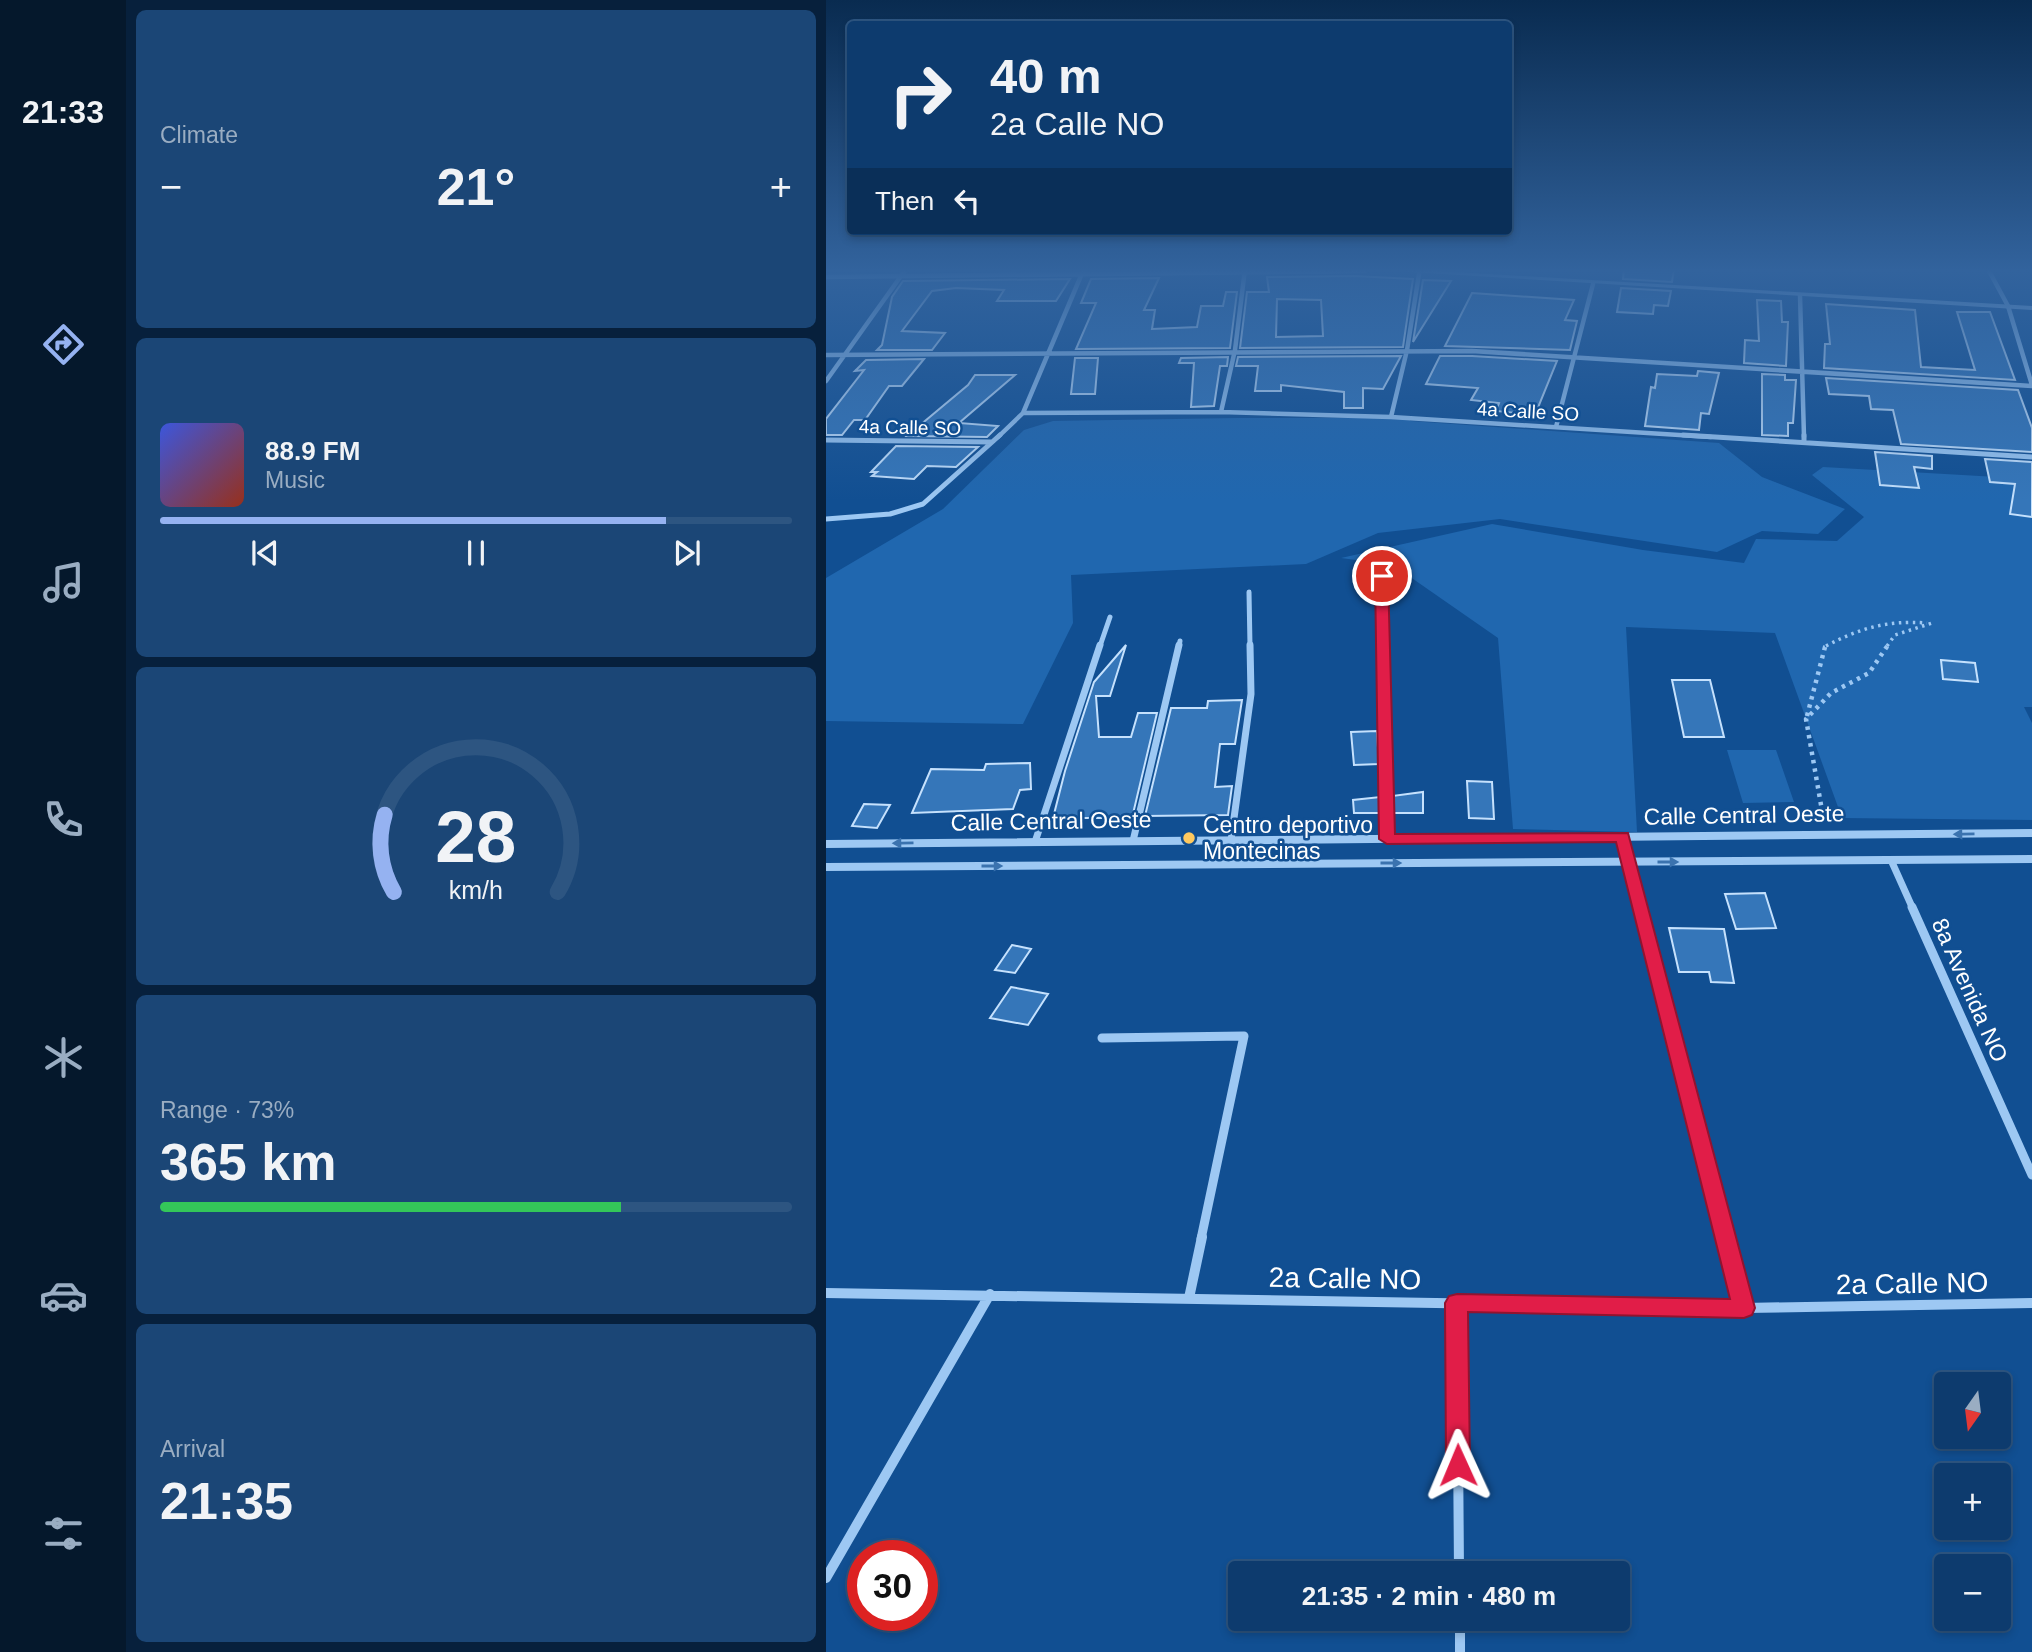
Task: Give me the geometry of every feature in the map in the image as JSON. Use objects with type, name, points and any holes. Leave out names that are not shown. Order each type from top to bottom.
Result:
[{"type":"street","points":[[826,381],[852,346]]},
{"type":"street","points":[[826,519],[890,514],[923,504],[1023,413],[1051,346]]},
{"type":"street","points":[[1221,412],[1235,346]]},
{"type":"street","points":[[1391,417],[1408,346]]},
{"type":"street","points":[[1556,427],[1578,346]]},
{"type":"street","points":[[1801,346],[1804,441]]},
{"type":"street","points":[[826,355],[1407,350],[1575,357],[2032,385],[2020,346]]},
{"type":"street","name":"4a Calle SO","points":[[1023,413],[1221,412],[1391,417],[2032,457]]},
{"type":"street","name":"4a Calle SO","points":[[826,440],[993,442]]},
{"type":"street","points":[[1382,576],[1387,839]]},
{"type":"street","points":[[1231,840],[1251,694],[1249,592]]},
{"type":"street","points":[[1035,842],[1058,765],[1110,617]]},
{"type":"street","points":[[1133,841],[1180,641]]},
{"type":"street","name":"Calle Central Oeste","points":[[826,844],[2032,833]]},
{"type":"street","points":[[1622,837],[1744,1308]]},
{"type":"street","name":"Calle Central Oeste","points":[[826,867],[2032,859]]},
{"type":"street","name":"8a Avenida NO","points":[[1891,860],[2032,1175]]},
{"type":"street","points":[[1102,1038],[1244,1036],[1189,1298]]},
{"type":"street","name":"2a Calle NO","points":[[826,1293],[1744,1308],[2032,1303]]},
{"type":"street","points":[[826,1578],[990,1294]]},
{"type":"street","points":[[1457,1303],[1459,1561]]},
{"type":"street","points":[[1460,1631],[1460,1652]]},
{"type":"path","points":[[1806,719],[1832,694],[1869,673],[1895,635],[1932,623],[1891,619],[1854,631],[1825,647],[1806,719],[1824,822],[1838,822]]},
{"type":"shaded area","points":[[1411,418],[1410,421],[1719,443],[1762,477],[1845,509],[1818,534],[1762,531],[1717,552],[1500,519],[1378,533],[1306,564],[1071,575],[1073,623],[1023,724],[826,721],[826,578],[943,509],[1024,430],[1053,421]]},
{"type":"shaded area","points":[[1823,467],[2032,479],[2032,707],[2024,707],[2032,723],[2032,820],[1842,818],[1775,633],[1626,627],[1637,832],[1513,829],[1498,638],[1393,565],[1341,558],[1492,524],[1643,550],[1744,563],[1756,539],[1837,541],[1864,517],[1812,475]]},
{"type":"shaded area","points":[[1727,750],[1776,750],[1794,802],[1743,803]]},
{"type":"building","points":[[881,346],[935,346],[932,350],[877,350]]},
{"type":"building","points":[[1077,346],[1230,346],[1230,348],[1076,349]]},
{"type":"building","points":[[1240,346],[1403,346],[1403,347]]},
{"type":"building","points":[[1448,346],[1571,346],[1570,350]]},
{"type":"building","points":[[1745,346],[1787,346],[1786,366],[1744,363]]},
{"type":"building","points":[[1825,346],[1919,346],[1921,367],[1975,370],[1968,346],[2003,346],[2015,380],[1824,368]]},
{"type":"building","points":[[1401,356],[1383,389],[1363,388],[1363,408],[1344,408],[1344,392],[1281,385],[1281,391],[1255,391],[1258,366],[1236,366],[1238,357]]},
{"type":"building","points":[[1440,356],[1557,361],[1535,415],[1496,411],[1499,403],[1471,400],[1478,388],[1426,384]]},
{"type":"building","points":[[1228,357],[1227,366],[1220,366],[1214,406],[1191,407],[1194,363],[1179,363],[1181,358]]},
{"type":"building","points":[[1075,358],[1098,358],[1095,394],[1071,394]]},
{"type":"building","points":[[924,359],[902,386],[889,386],[865,420],[854,420],[842,435],[826,435],[826,419],[864,370],[855,371],[866,360]]},
{"type":"building","points":[[1698,371],[1719,373],[1709,414],[1701,413],[1699,430],[1645,426],[1651,387],[1655,388],[1657,374],[1697,376]]},
{"type":"building","points":[[1762,374],[1785,375],[1785,380],[1796,380],[1793,423],[1788,423],[1788,436],[1762,435]]},
{"type":"building","points":[[975,375],[1015,375],[959,423],[998,426],[987,437],[907,436],[968,385]]},
{"type":"building","points":[[1826,378],[2018,390],[2032,428],[2032,452],[1901,444],[1893,410],[1871,409],[1869,396],[1829,394]]},
{"type":"building","points":[[896,446],[978,447],[956,467],[927,466],[914,479],[872,476],[877,472],[871,472]]},
{"type":"building","points":[[1875,452],[1932,456],[1932,469],[1914,467],[1919,488],[1880,485]]},
{"type":"building","points":[[1985,459],[2032,462],[2032,517],[2010,514],[2015,484],[1990,482]]},
{"type":"building","points":[[1126,645],[1110,696],[1096,696],[1099,737],[1131,737],[1138,713],[1157,713],[1132,818],[1053,818],[1094,682]]},
{"type":"building","points":[[1941,660],[1975,663],[1978,682],[1943,679]]},
{"type":"building","points":[[1672,680],[1710,680],[1724,737],[1684,737]]},
{"type":"building","points":[[1242,700],[1235,744],[1220,744],[1215,787],[1232,786],[1228,815],[1145,816],[1171,708],[1207,708],[1208,701]]},
{"type":"building","points":[[1377,731],[1379,764],[1354,765],[1351,732]]},
{"type":"building","points":[[1030,763],[1031,789],[1020,790],[1013,809],[912,813],[931,769],[984,770],[986,764]]},
{"type":"building","points":[[1467,781],[1492,782],[1494,819],[1469,818]]},
{"type":"building","points":[[1423,792],[1423,813],[1393,813],[1392,796]]},
{"type":"building","points":[[1380,797],[1380,813],[1354,813],[1353,800]]},
{"type":"building","points":[[864,804],[890,805],[877,828],[852,826]]},
{"type":"building","points":[[1765,893],[1776,928],[1736,929],[1725,894]]},
{"type":"building","points":[[1669,928],[1724,929],[1734,983],[1711,982],[1709,972],[1679,972]]},
{"type":"building","points":[[1012,945],[1031,949],[1015,973],[995,970]]},
{"type":"building","points":[[1011,987],[1048,994],[1028,1025],[990,1018]]},
{"type":"place","name":"Centro deportivo Montecinas","points":[[1189,838]]},
{"type":"route","points":[[1382,576],[1387,839],[1622,837],[1744,1308],[1457,1303],[1458,1465]]}]
